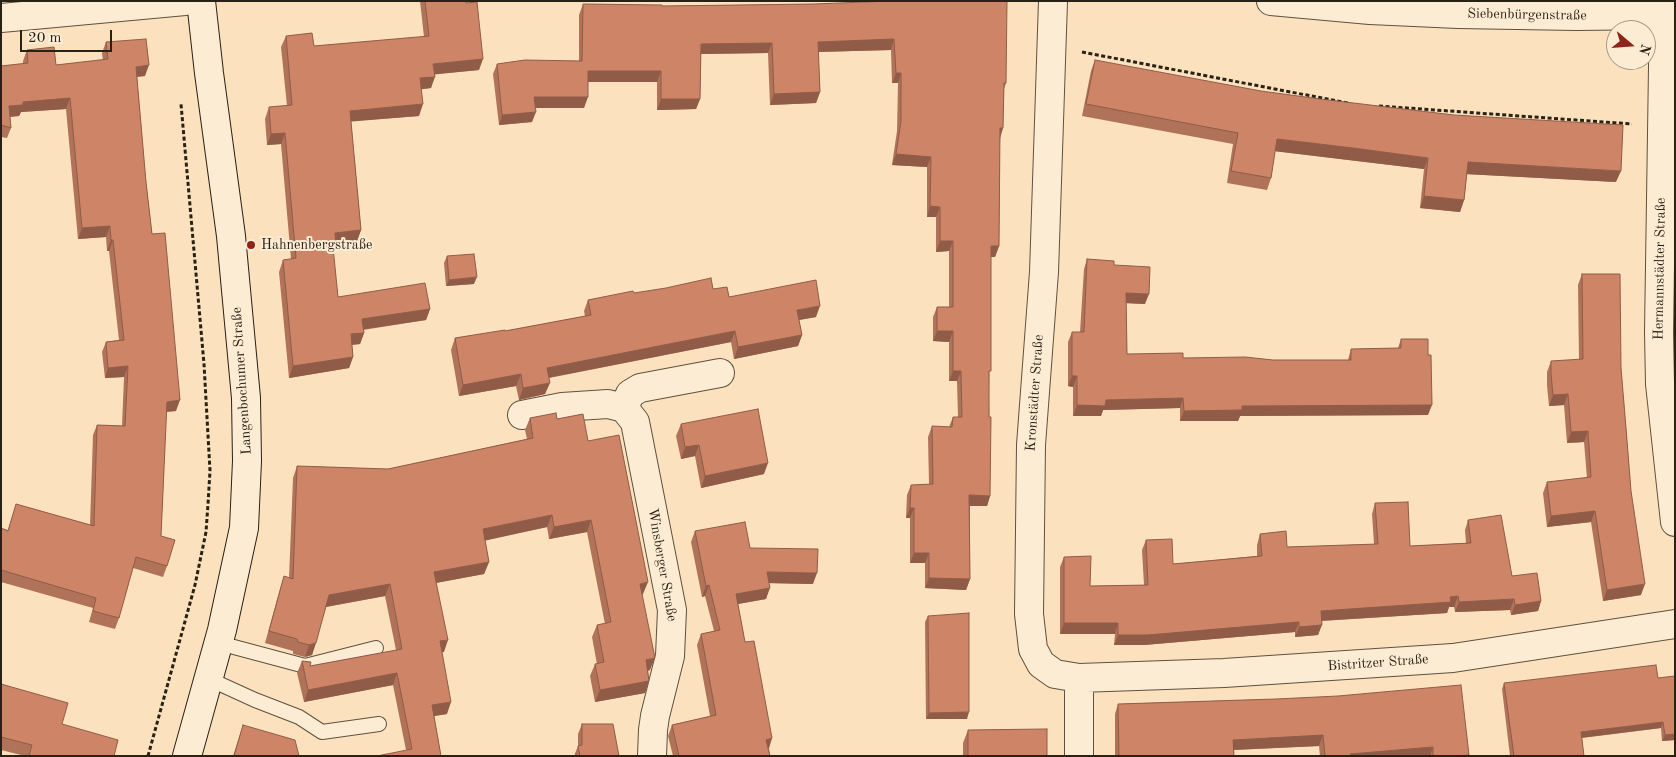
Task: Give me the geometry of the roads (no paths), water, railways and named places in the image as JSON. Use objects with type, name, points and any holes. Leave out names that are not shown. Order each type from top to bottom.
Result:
[{"type":"street","points":[[1,18],[185,1]]},
{"type":"street","name":"Langenbochumer Straße","points":[[187,756],[219,643],[244,528],[247,461],[246,398],[231,236],[209,73],[202,1]]},
{"type":"street","name":"Kronstädter Straße","points":[[1053,1],[1044,272],[1031,445],[1029,614],[1033,649],[1041,664],[1055,674],[1079,678]]},
{"type":"street","name":"Siebenbürgenstraße","points":[[1271,1],[1370,10],[1458,14],[1576,16],[1663,8]]},
{"type":"street","name":"Hermannstädter Straße","points":[[1663,8],[1659,332],[1667,383],[1675,522]]},
{"type":"street","points":[[522,415],[562,407],[587,405],[613,404],[624,408],[630,394],[640,388],[720,373]]},
{"type":"street","name":"Winsberger Straße","points":[[624,408],[632,416],[637,428],[672,610],[670,656],[655,716],[652,756]]},
{"type":"street","name":"Bistritzer Straße","points":[[1079,678],[1224,673],[1453,658],[1675,624]]},
{"type":"street","points":[[1078,756],[1079,678]]},
{"type":"lane","points":[[219,643],[305,666],[376,648]]},
{"type":"lane","points":[[209,679],[254,700],[300,717],[322,732],[379,724]]},
{"type":"place","name":"Hahnenbergstraße","points":[[251,245]]}]
